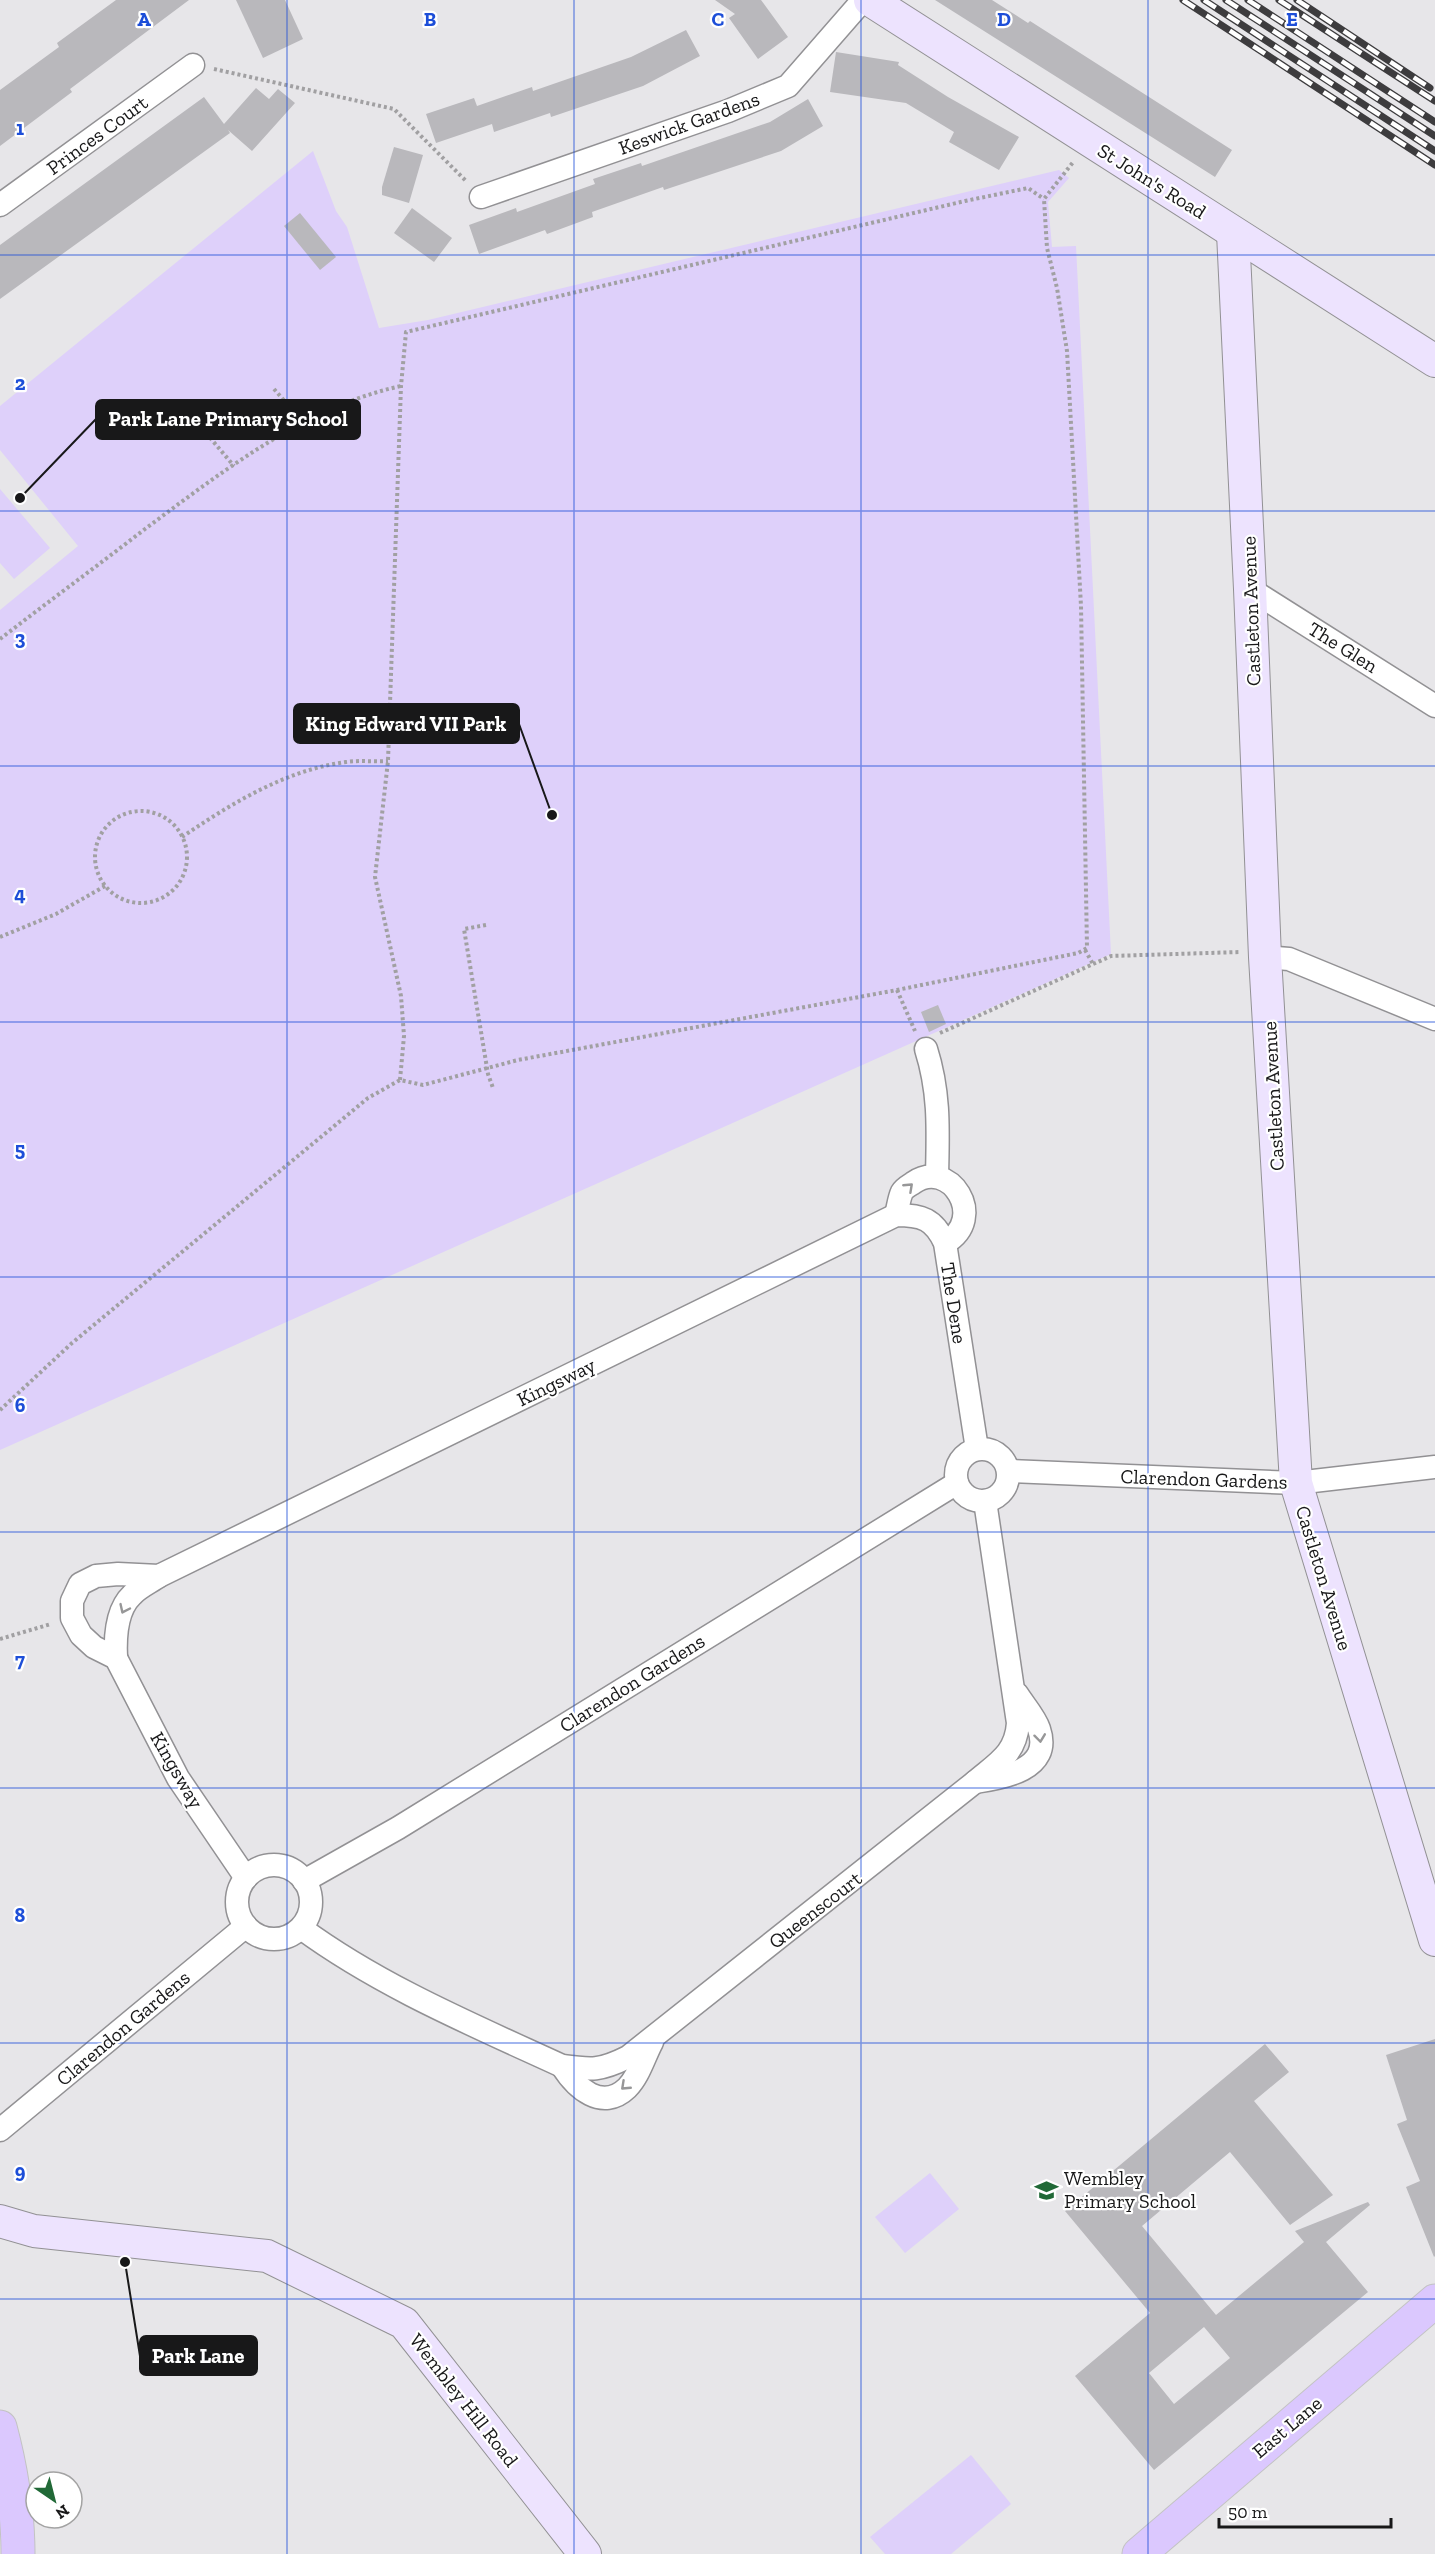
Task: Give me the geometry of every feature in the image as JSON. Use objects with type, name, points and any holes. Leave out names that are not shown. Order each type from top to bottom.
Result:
[{"type":"main road","name":"East Lane","points":[[1151,2550],[1435,2301]]},
{"type":"main road","points":[[0,2427],[7,2452],[18,2532],[18,2554]]},
{"type":"street","name":"Keswick Gardens","points":[[481,197],[728,111],[788,86],[863,0]]},
{"type":"street","name":"St John's Road","points":[[870,0],[1435,361]]},
{"type":"street","name":"Princes Court","points":[[0,205],[193,65]]},
{"type":"street","name":"Castleton Avenue","points":[[1233,233],[1265,954],[1296,1483],[1435,1940]]},
{"type":"street","name":"The Glen","points":[[1250,589],[1435,705]]},
{"type":"street","points":[[1265,954],[1289,959],[1435,1019]]},
{"type":"street","points":[[923,1046],[935,1077],[938,1104],[937,1176],[920,1178],[903,1191],[896,1215],[919,1215],[938,1229],[945,1243]]},
{"type":"street","name":"The Dene","points":[[937,1176],[955,1188],[965,1206],[964,1222],[956,1237],[945,1243],[977,1449]]},
{"type":"street","name":"Kingsway","points":[[246,1878],[178,1778],[116,1658],[115,1639],[119,1620],[130,1596],[159,1576],[896,1215]]},
{"type":"street","points":[[987,1448],[995,1451],[1002,1457],[1009,1471],[1005,1489],[998,1496],[985,1501],[967,1497],[957,1483],[956,1470],[959,1461],[965,1454],[977,1449],[987,1448]]},
{"type":"street","name":"Clarendon Gardens","points":[[1009,1471],[1296,1483],[1435,1467]]},
{"type":"street","name":"Clarendon Gardens","points":[[304,1881],[398,1828],[957,1483]]},
{"type":"street","name":"Queenscourt","points":[[301,1928],[326,1946],[445,2012],[562,2066],[583,2069],[606,2068],[628,2057],[975,1782],[1012,1750],[1017,1738],[1018,1723],[985,1501]]},
{"type":"street","name":"Kingsway","points":[[72,1618],[72,1601],[80,1584],[96,1576],[118,1574],[159,1576]]},
{"type":"street","points":[[72,1618],[81,1635],[94,1647],[116,1658]]},
{"type":"street","points":[[269,1866],[282,1866],[295,1871],[310,1892],[311,1905],[308,1918],[301,1928],[278,1939],[255,1934],[246,1926],[239,1914],[237,1902],[239,1889],[246,1878],[256,1869],[269,1866]]},
{"type":"street","name":"Clarendon Gardens","points":[[0,2130],[246,1926]]},
{"type":"street","name":"Queenscourt","points":[[562,2066],[572,2082],[589,2095],[608,2098],[627,2088],[639,2071],[654,2037]]},
{"type":"street","name":"Wembley Hill Road","points":[[0,2221],[34,2231],[267,2256],[404,2323],[585,2554]]},
{"type":"path","points":[[193,65],[394,109],[481,197]]},
{"type":"path","points":[[0,1410],[72,1343],[360,1104],[400,1080],[423,1084],[518,1060],[897,990],[1085,950],[1089,944],[1081,606],[1068,362],[1057,288],[1047,248],[1044,199],[1089,141]]},
{"type":"path","points":[[400,1080],[404,1036],[401,996],[375,877],[388,761],[401,386],[406,332],[1007,192],[1028,188],[1044,199]]},
{"type":"path","points":[[0,639],[183,501],[303,422],[344,402],[401,386]]},
{"type":"path","points":[[274,389],[303,422]]},
{"type":"path","points":[[206,433],[234,466]]},
{"type":"path","points":[[182,837],[249,795],[284,779],[315,768],[347,762],[388,761]]},
{"type":"path","points":[[150,812],[169,821],[182,837],[187,858],[181,880],[172,892],[159,900],[145,903],[130,902],[116,896],[105,886],[98,874],[95,860],[97,846],[102,834],[111,823],[123,815],[150,812]]},
{"type":"path","points":[[0,937],[56,914],[105,886]]},
{"type":"path","points":[[486,925],[464,929],[487,1068],[493,1088]]},
{"type":"path","points":[[1085,950],[1094,964]]},
{"type":"path","points":[[897,990],[923,1046],[1111,956],[1265,954]]},
{"type":"path","points":[[0,1639],[72,1618]]},
{"type":"shaded area","points":[[313,151],[336,211],[347,227],[379,328],[428,320],[1059,170],[1069,178],[1048,202],[1052,247],[1076,246],[1111,954],[0,1450],[0,610],[78,546],[0,450],[0,406]]},
{"type":"shaded area","points":[[0,489],[50,548],[14,579],[0,563]]},
{"type":"shaded area","points":[[930,2173],[959,2209],[905,2253],[875,2217]]},
{"type":"shaded area","points":[[971,2455],[1011,2504],[951,2554],[885,2554],[870,2537]]},
{"type":"building","points":[[116,0],[189,0],[70,89],[72,92],[0,146],[0,90],[59,47],[57,43]]},
{"type":"building","points":[[236,0],[285,0],[303,39],[263,58]]},
{"type":"building","points":[[715,0],[761,0],[788,37],[758,59],[729,18],[735,14]]},
{"type":"building","points":[[935,0],[992,0],[1028,23],[1030,21],[1232,150],[1215,177]]},
{"type":"building","points":[[686,30],[700,56],[643,86],[551,117],[550,113],[494,132],[492,124],[436,143],[426,114],[474,98],[477,106],[532,87],[533,91],[631,57]]},
{"type":"building","points":[[836,52],[899,62],[898,65],[948,97],[1019,137],[999,170],[949,142],[954,132],[906,103],[830,92]]},
{"type":"building","points":[[256,88],[269,99],[278,89],[295,103],[252,151],[228,130],[230,133],[0,299],[0,245],[204,97],[224,124]]},
{"type":"building","points":[[808,99],[823,126],[781,151],[664,190],[663,187],[592,212],[593,217],[547,234],[545,230],[479,254],[469,225],[516,208],[517,212],[595,184],[593,179],[641,163],[642,166],[770,122]]},
{"type":"building","points":[[394,147],[423,155],[409,203],[382,195],[382,187]]},
{"type":"building","points":[[412,208],[452,238],[434,262],[394,233]]},
{"type":"building","points":[[300,213],[336,257],[320,270],[284,226]]},
{"type":"building","points":[[938,1005],[946,1024],[929,1032],[921,1012]]},
{"type":"building","points":[[1435,2039],[1434,2257],[1406,2187],[1420,2181],[1397,2124],[1407,2120],[1386,2055]]},
{"type":"building","points":[[1265,2044],[1289,2072],[1254,2101],[1333,2195],[1290,2225],[1230,2152],[1142,2226],[1216,2315],[1304,2242],[1295,2231],[1368,2202],[1370,2205],[1326,2242],[1368,2292],[1154,2470],[1075,2376],[1150,2313],[1065,2211]],"holes":[[[1204,2327],[1230,2358],[1174,2404],[1149,2373]]]},
{"type":"railway","points":[[1183,0],[1435,165]]},
{"type":"railway","points":[[1204,0],[1435,151]]},
{"type":"railway","points":[[1226,0],[1435,136]]},
{"type":"railway","points":[[1248,0],[1435,122]]},
{"type":"railway","points":[[1279,0],[1435,101]]},
{"type":"railway","points":[[1297,0],[1430,88]]},
{"type":"place","name":"Park Lane Primary School","points":[[20,498]]},
{"type":"place","name":"King Edward VII Park","points":[[552,815]]},
{"type":"place","name":"Wembley Primary School","points":[[1046,2190]]},
{"type":"place","name":"Park Lane","points":[[125,2262]]}]
